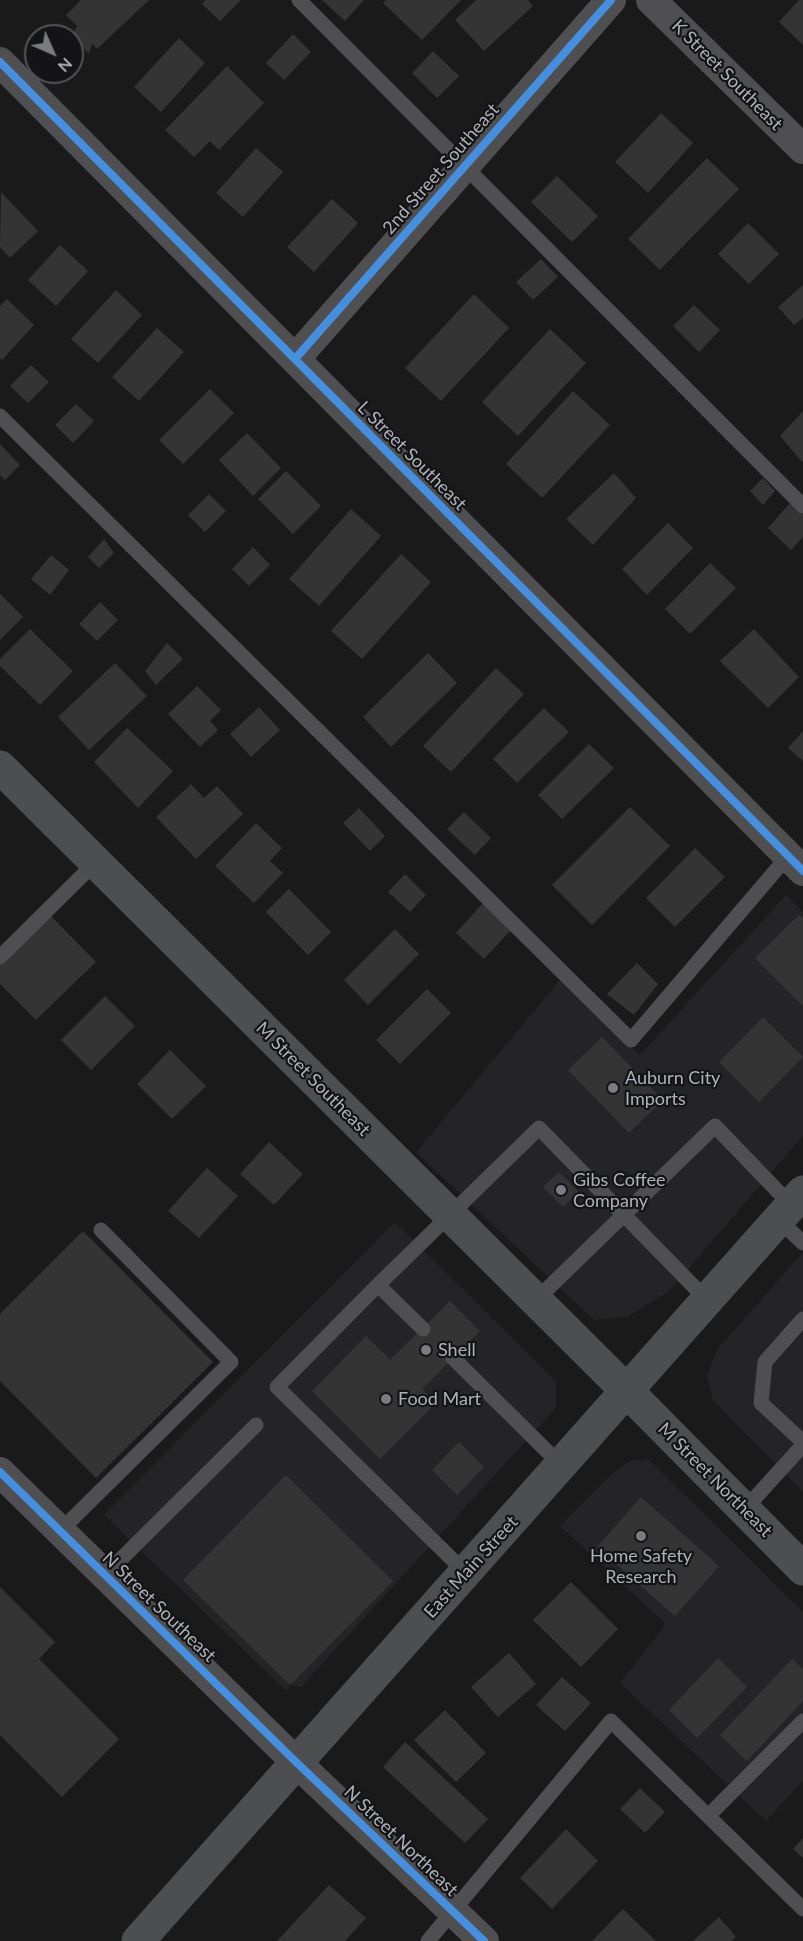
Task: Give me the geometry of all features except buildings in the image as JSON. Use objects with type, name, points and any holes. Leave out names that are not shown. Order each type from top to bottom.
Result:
[{"type":"main road","name":"M Street Southeast","points":[[0,767],[627,1391]]},
{"type":"main road","name":"East Main Street","points":[[138,1941],[791,1205]]},
{"type":"main road","name":"M Street Northeast","points":[[627,1391],[803,1569]]},
{"type":"street","name":"2nd Street Southeast","points":[[294,359],[610,0]]},
{"type":"street","name":"K Street Southeast","points":[[651,0],[803,149]]},
{"type":"street","name":"L Street Southeast","points":[[0,62],[795,863]]},
{"type":"street","name":"N Street Southeast","points":[[0,1472],[296,1762]]},
{"type":"street","name":"N Street Northeast","points":[[296,1762],[484,1941]]},
{"type":"lane","points":[[299,0],[803,506]]},
{"type":"lane","points":[[0,416],[631,1040],[795,863]]},
{"type":"lane","points":[[0,957],[96,862]]},
{"type":"lane","points":[[536,1300],[715,1126],[791,1205],[803,1243]]},
{"type":"lane","points":[[466,1573],[277,1387],[538,1128],[707,1300]]},
{"type":"lane","points":[[60,1531],[231,1362],[101,1230]]},
{"type":"lane","points":[[378,1285],[423,1329]]},
{"type":"lane","points":[[744,1510],[803,1444],[761,1403],[765,1362],[803,1319]]},
{"type":"lane","points":[[453,1358],[561,1465]]},
{"type":"lane","points":[[105,1575],[256,1425]]},
{"type":"lane","points":[[428,1941],[611,1721],[803,1909]]},
{"type":"lane","points":[[708,1816],[803,1721]]},
{"type":"shaded area","points":[[786,895],[803,912],[803,1136],[669,1291],[629,1316],[594,1320],[416,1152],[560,980],[640,1055]]},
{"type":"shaded area","points":[[395,1222],[556,1382],[556,1408],[301,1687],[290,1685],[286,1691],[104,1515]]},
{"type":"shaded area","points":[[803,1252],[803,1492],[713,1400],[707,1376],[717,1350]]},
{"type":"shaded area","points":[[648,1459],[803,1612],[803,1781],[766,1821],[620,1683],[666,1624],[560,1526],[613,1473],[630,1461]]},
{"type":"cycle path","points":[[295,359],[611,0]]},
{"type":"cycle path","points":[[0,62],[803,871]]},
{"type":"cycle path","points":[[0,1472],[296,1762],[484,1941]]},
{"type":"place","name":"Auburn City Imports","points":[[613,1088]]},
{"type":"place","name":"Gibs Coffee Company","points":[[561,1190]]},
{"type":"place","name":"Shell","points":[[426,1350]]},
{"type":"place","name":"Food Mart","points":[[386,1399]]},
{"type":"place","name":"Home Safety Research","points":[[641,1536]]}]
